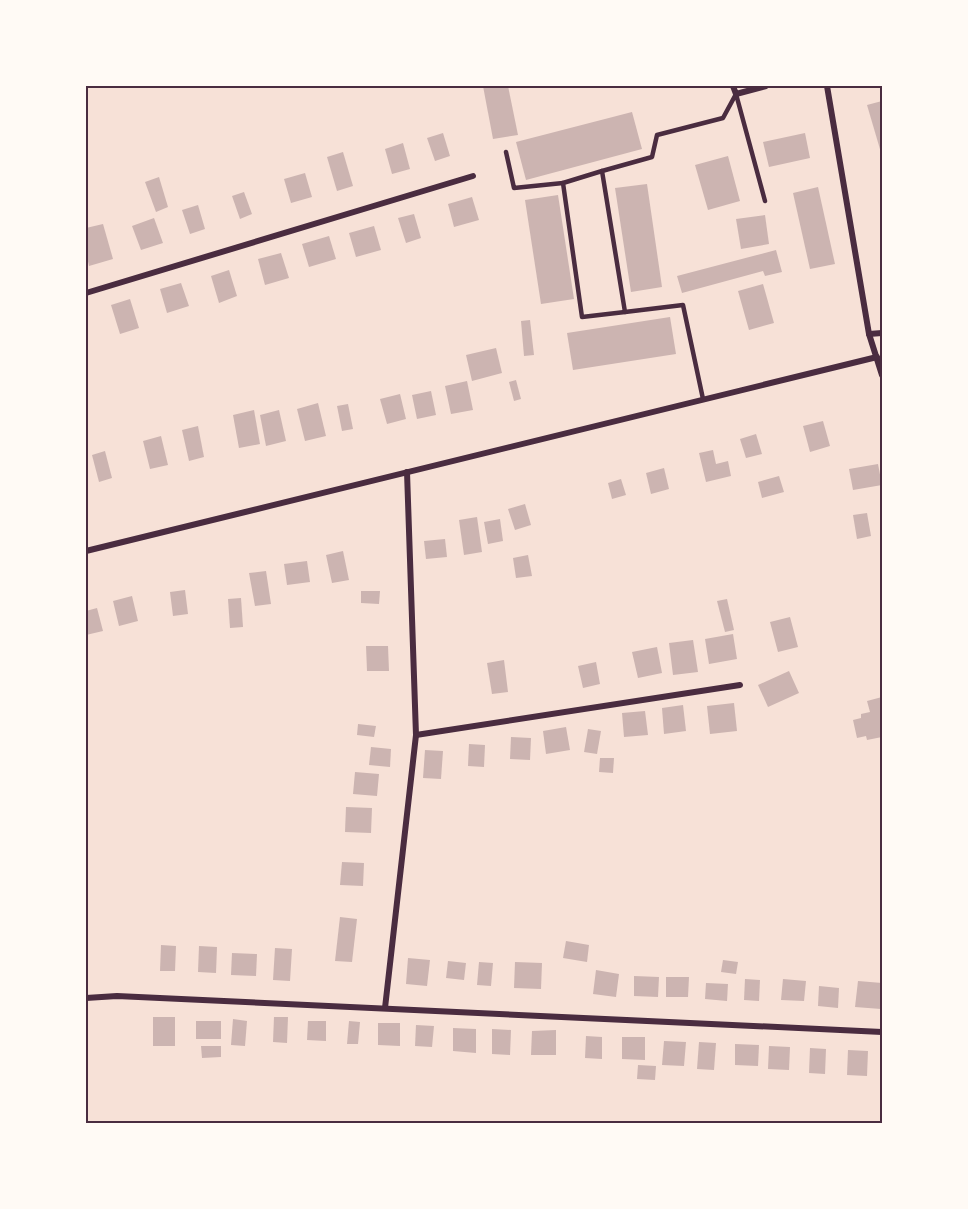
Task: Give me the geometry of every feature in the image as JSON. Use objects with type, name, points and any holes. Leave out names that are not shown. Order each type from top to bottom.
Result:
[{"type":"street","points":[[733,86],[736,94],[766,86]]},
{"type":"street","points":[[827,86],[869,334],[882,375]]},
{"type":"street","points":[[86,293],[473,177]]},
{"type":"street","points":[[869,334],[882,333]]},
{"type":"street","points":[[86,551],[877,357]]},
{"type":"street","points":[[385,1008],[416,735],[406,472]]},
{"type":"street","points":[[416,735],[740,684]]},
{"type":"street","points":[[86,998],[117,996],[882,1032]]},
{"type":"lane","points":[[506,152],[514,188],[563,183],[652,157],[657,135],[723,118],[736,94]]},
{"type":"lane","points":[[736,94],[765,201]]},
{"type":"lane","points":[[602,171],[625,312]]},
{"type":"lane","points":[[563,183],[582,317],[683,305],[703,399]]},
{"type":"building","points":[[483,86],[508,86],[518,135],[493,139]]},
{"type":"building","points":[[882,101],[882,156],[867,105]]},
{"type":"building","points":[[632,112],[642,149],[526,180],[516,142]]},
{"type":"building","points":[[443,133],[450,156],[435,161],[427,138]]},
{"type":"building","points":[[805,133],[810,158],[769,167],[763,142]]},
{"type":"building","points":[[403,143],[410,169],[392,174],[385,149]]},
{"type":"building","points":[[343,152],[353,186],[337,191],[327,157]]},
{"type":"building","points":[[728,156],[740,201],[708,210],[695,165]]},
{"type":"building","points":[[305,173],[312,197],[291,203],[284,179]]},
{"type":"building","points":[[159,177],[168,207],[156,212],[145,182]]},
{"type":"building","points":[[647,184],[662,287],[631,292],[615,188]]},
{"type":"building","points":[[818,187],[835,264],[810,269],[793,193]]},
{"type":"building","points":[[244,192],[252,214],[240,219],[232,196]]},
{"type":"building","points":[[558,195],[574,299],[541,304],[525,200]]},
{"type":"building","points":[[472,197],[479,220],[454,227],[448,204]]},
{"type":"building","points":[[198,205],[205,229],[190,234],[182,210]]},
{"type":"building","points":[[414,214],[421,238],[406,243],[398,218]]},
{"type":"building","points":[[765,215],[769,244],[741,249],[736,219]]},
{"type":"building","points":[[154,218],[163,243],[141,250],[132,226]]},
{"type":"building","points":[[103,224],[113,259],[89,266],[86,252],[86,228]]},
{"type":"building","points":[[374,226],[381,250],[356,257],[349,233]]},
{"type":"building","points":[[329,236],[336,259],[309,267],[302,244]]},
{"type":"building","points":[[776,250],[782,272],[765,276],[763,271],[682,293],[677,276]]},
{"type":"building","points":[[281,253],[289,278],[265,285],[258,259]]},
{"type":"building","points":[[229,270],[237,296],[219,303],[211,276]]},
{"type":"building","points":[[181,283],[189,306],[167,313],[160,289]]},
{"type":"building","points":[[763,284],[774,323],[749,330],[738,291]]},
{"type":"building","points":[[130,299],[139,328],[120,334],[111,305]]},
{"type":"building","points":[[670,317],[676,354],[573,370],[567,333]]},
{"type":"building","points":[[530,320],[534,355],[524,356],[521,321]]},
{"type":"building","points":[[496,348],[502,373],[472,381],[466,355]]},
{"type":"building","points":[[516,380],[521,399],[514,401],[509,382]]},
{"type":"building","points":[[467,381],[473,410],[451,414],[445,386]]},
{"type":"building","points":[[431,391],[436,415],[417,419],[412,395]]},
{"type":"building","points":[[400,394],[406,419],[387,424],[380,399]]},
{"type":"building","points":[[318,403],[326,436],[305,441],[297,409]]},
{"type":"building","points":[[348,404],[353,429],[342,431],[337,406]]},
{"type":"building","points":[[254,410],[260,444],[239,448],[233,415]]},
{"type":"building","points":[[279,410],[286,441],[266,446],[260,415]]},
{"type":"building","points":[[823,421],[830,446],[810,452],[803,426]]},
{"type":"building","points":[[198,426],[204,457],[189,461],[182,430]]},
{"type":"building","points":[[756,434],[762,454],[746,458],[740,439]]},
{"type":"building","points":[[161,436],[168,465],[150,469],[143,441]]},
{"type":"building","points":[[713,450],[716,464],[728,461],[731,476],[706,482],[699,453]]},
{"type":"building","points":[[105,451],[112,478],[99,482],[92,455]]},
{"type":"building","points":[[878,464],[882,485],[853,490],[849,469]]},
{"type":"building","points":[[664,468],[669,489],[651,494],[646,473]]},
{"type":"building","points":[[779,476],[784,492],[762,498],[758,482]]},
{"type":"building","points":[[621,479],[626,495],[612,499],[608,483]]},
{"type":"building","points":[[525,504],[531,525],[515,530],[508,509]]},
{"type":"building","points":[[867,513],[871,536],[857,539],[853,515]]},
{"type":"building","points":[[477,517],[482,552],[464,555],[459,520]]},
{"type":"building","points":[[500,519],[503,541],[488,544],[484,522]]},
{"type":"building","points":[[445,539],[447,557],[426,559],[424,541]]},
{"type":"building","points":[[343,551],[349,580],[332,583],[326,555]]},
{"type":"building","points":[[528,555],[532,576],[516,578],[513,558]]},
{"type":"building","points":[[307,561],[310,582],[287,585],[284,564]]},
{"type":"building","points":[[266,571],[271,604],[255,606],[249,573]]},
{"type":"building","points":[[185,590],[188,614],[173,616],[170,592]]},
{"type":"building","points":[[361,591],[380,591],[379,604],[361,603]]},
{"type":"building","points":[[132,596],[138,621],[119,626],[113,601]]},
{"type":"building","points":[[241,598],[243,627],[230,628],[228,599]]},
{"type":"building","points":[[727,599],[734,630],[725,632],[717,601]]},
{"type":"building","points":[[97,608],[103,631],[86,635],[86,611]]},
{"type":"building","points":[[790,617],[798,647],[778,652],[770,622]]},
{"type":"building","points":[[733,634],[737,659],[709,664],[705,639]]},
{"type":"building","points":[[693,640],[698,672],[673,675],[669,643]]},
{"type":"building","points":[[366,646],[388,646],[389,671],[367,671]]},
{"type":"building","points":[[657,647],[662,673],[638,678],[632,652]]},
{"type":"building","points":[[504,660],[508,692],[492,694],[487,663]]},
{"type":"building","points":[[596,662],[600,684],[583,688],[578,666]]},
{"type":"building","points":[[789,671],[799,693],[768,707],[758,685]]},
{"type":"building","points":[[882,697],[882,737],[867,740],[866,736],[857,738],[853,720],[861,718],[861,714],[870,712],[867,701]]},
{"type":"building","points":[[734,703],[737,731],[710,734],[707,706]]},
{"type":"building","points":[[683,705],[686,731],[664,734],[662,708]]},
{"type":"building","points":[[645,711],[648,735],[624,737],[622,713]]},
{"type":"building","points":[[358,724],[376,726],[374,737],[357,735]]},
{"type":"building","points":[[566,727],[570,750],[546,754],[543,731]]},
{"type":"building","points":[[588,729],[601,731],[597,754],[584,752]]},
{"type":"building","points":[[511,737],[531,738],[530,760],[510,759]]},
{"type":"building","points":[[469,744],[485,745],[484,767],[468,766]]},
{"type":"building","points":[[371,747],[391,749],[390,767],[369,765]]},
{"type":"building","points":[[425,750],[443,751],[441,779],[423,778]]},
{"type":"building","points":[[600,758],[614,758],[613,773],[599,772]]},
{"type":"building","points":[[355,772],[379,774],[377,796],[353,794]]},
{"type":"building","points":[[346,807],[372,808],[371,833],[345,832]]},
{"type":"building","points":[[342,862],[364,863],[363,886],[340,885]]},
{"type":"building","points":[[340,917],[357,919],[352,962],[335,961]]},
{"type":"building","points":[[566,941],[589,945],[587,962],[563,958]]},
{"type":"building","points":[[161,945],[176,946],[175,971],[160,971]]},
{"type":"building","points":[[199,946],[217,947],[216,973],[198,972]]},
{"type":"building","points":[[275,948],[292,949],[290,981],[273,980]]},
{"type":"building","points":[[232,953],[257,954],[256,976],[231,975]]},
{"type":"building","points":[[408,958],[430,960],[427,986],[406,984]]},
{"type":"building","points":[[723,960],[738,962],[736,974],[721,972]]},
{"type":"building","points":[[448,961],[466,963],[464,980],[446,978]]},
{"type":"building","points":[[479,962],[493,963],[491,986],[477,985]]},
{"type":"building","points":[[515,962],[542,963],[541,989],[514,988]]},
{"type":"building","points":[[596,970],[619,974],[616,997],[593,994]]},
{"type":"building","points":[[634,976],[659,977],[658,997],[634,996]]},
{"type":"building","points":[[666,977],[689,977],[688,997],[666,997]]},
{"type":"building","points":[[745,979],[760,980],[759,1001],[744,1000]]},
{"type":"building","points":[[783,979],[806,981],[804,1001],[781,1000]]},
{"type":"building","points":[[858,981],[882,983],[881,1009],[855,1007]]},
{"type":"building","points":[[706,983],[728,984],[727,1001],[705,999]]},
{"type":"building","points":[[819,986],[839,988],[838,1008],[818,1006]]},
{"type":"building","points":[[153,1017],[175,1017],[175,1046],[153,1046]]},
{"type":"building","points":[[274,1017],[288,1017],[287,1043],[273,1042]]},
{"type":"building","points":[[233,1019],[247,1021],[245,1046],[231,1045]]},
{"type":"building","points":[[196,1021],[221,1021],[221,1039],[196,1039]]},
{"type":"building","points":[[308,1021],[326,1021],[326,1041],[307,1040]]},
{"type":"building","points":[[349,1021],[360,1022],[358,1044],[347,1044]]},
{"type":"building","points":[[378,1023],[400,1023],[400,1046],[378,1045]]},
{"type":"building","points":[[416,1025],[434,1026],[432,1047],[415,1046]]},
{"type":"building","points":[[453,1028],[476,1029],[476,1053],[453,1051]]},
{"type":"building","points":[[492,1029],[511,1030],[510,1055],[492,1054]]},
{"type":"building","points":[[556,1030],[556,1055],[531,1055],[532,1031]]},
{"type":"building","points":[[586,1036],[602,1037],[602,1059],[585,1058]]},
{"type":"building","points":[[622,1037],[645,1037],[645,1060],[622,1059]]},
{"type":"building","points":[[664,1041],[686,1042],[684,1066],[662,1065]]},
{"type":"building","points":[[699,1042],[716,1043],[714,1070],[697,1069]]},
{"type":"building","points":[[735,1044],[759,1045],[758,1066],[735,1065]]},
{"type":"building","points":[[201,1046],[221,1046],[221,1057],[202,1058]]},
{"type":"building","points":[[769,1046],[790,1047],[789,1070],[768,1069]]},
{"type":"building","points":[[810,1048],[826,1049],[825,1074],[809,1073]]},
{"type":"building","points":[[848,1050],[868,1051],[867,1076],[847,1075]]},
{"type":"building","points":[[638,1065],[656,1066],[655,1080],[637,1079]]}]
